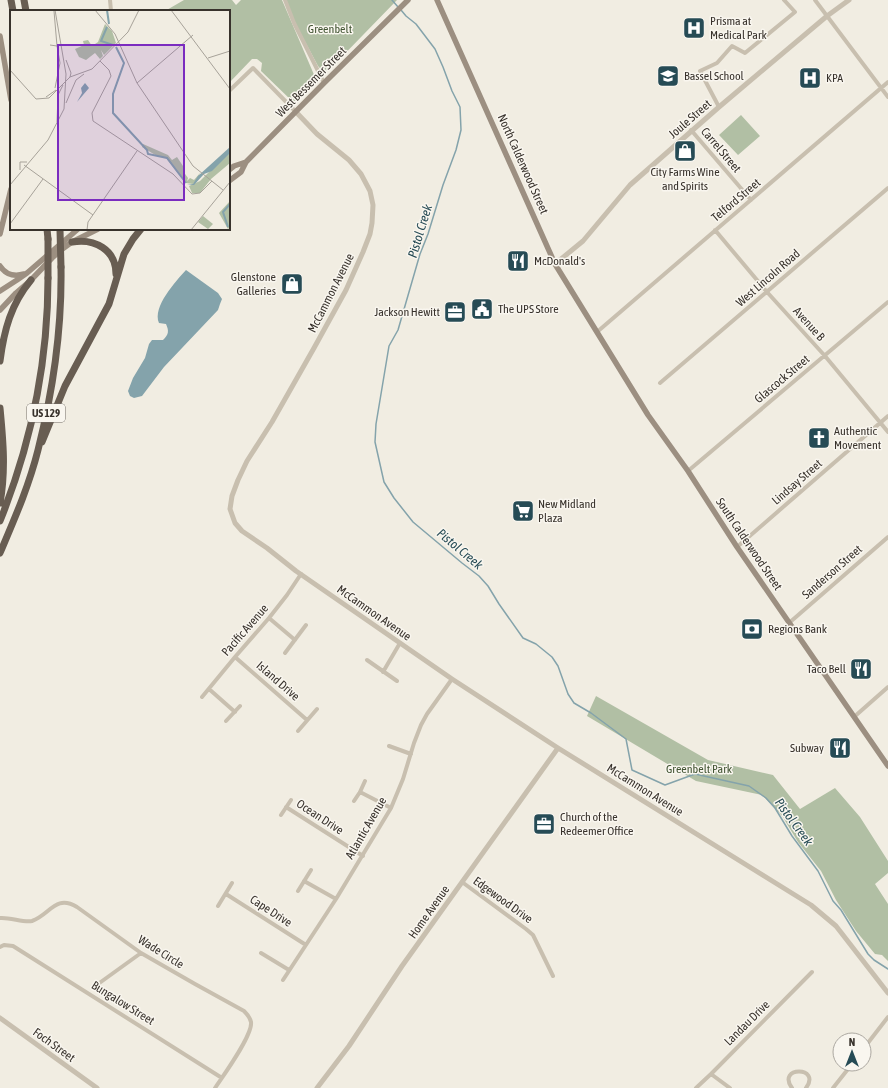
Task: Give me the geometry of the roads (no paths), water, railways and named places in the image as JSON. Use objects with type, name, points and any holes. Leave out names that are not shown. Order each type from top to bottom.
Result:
[{"type":"highway","points":[[11,0],[13,10]]},
{"type":"highway","points":[[24,0],[26,10]]},
{"type":"highway","name":"US 129","points":[[0,520],[24,450],[42,366],[48,302],[47,230]]},
{"type":"highway","name":"US 129","points":[[0,553],[19,507],[38,451],[51,387],[56,354],[60,302],[60,230]]},
{"type":"highway","points":[[38,451],[65,386],[103,318],[109,304],[124,254],[140,230]]},
{"type":"highway","points":[[72,242],[82,241],[92,243],[101,246],[107,251],[115,265],[116,272],[114,288]]},
{"type":"highway","points":[[0,361],[4,336],[11,313],[23,290],[31,280]]},
{"type":"highway","points":[[0,408],[4,444],[4,465],[0,503]]},
{"type":"main road","name":"West Bessemer Street","points":[[230,179],[241,172],[246,162],[408,0]]},
{"type":"main road","name":"North Calderwood Street","points":[[437,0],[555,264],[597,332]]},
{"type":"main road","points":[[0,36],[10,94]]},
{"type":"main road","name":"West Bessemer Street","points":[[230,169],[234,166],[246,162]]},
{"type":"main road","points":[[0,234],[10,193]]},
{"type":"main road","points":[[0,291],[27,273],[77,230]]},
{"type":"main road","points":[[0,310],[52,258],[72,242],[96,230]]},
{"type":"main road","points":[[0,266],[3,270],[10,274],[20,275],[27,273]]},
{"type":"main road","name":"South Calderwood Street","points":[[597,332],[648,415],[688,471],[737,547],[888,766]]},
{"type":"street","points":[[110,0],[111,10]]},
{"type":"street","points":[[285,0],[294,23],[324,83]]},
{"type":"street","points":[[719,107],[700,71],[717,63],[732,46],[745,53],[795,12],[784,0]]},
{"type":"street","points":[[815,0],[888,96]]},
{"type":"street","name":"Joule Street","points":[[555,264],[583,241],[630,185],[691,130],[827,16],[849,0]]},
{"type":"street","points":[[230,90],[253,68],[296,112]]},
{"type":"street","name":"Telford Street","points":[[597,332],[888,82]]},
{"type":"street","name":"McCammon Avenue","points":[[296,112],[317,134],[349,160],[361,174],[370,191],[373,216],[370,234],[346,290],[272,422],[247,461],[238,480],[232,496],[230,509],[235,523],[242,531],[301,574],[452,679],[558,748],[811,905],[836,926],[888,993]]},
{"type":"street","name":"Carrel Street","points":[[691,130],[751,200]]},
{"type":"street","name":"West Lincoln Road","points":[[660,383],[888,188]]},
{"type":"street","name":"Avenue B","points":[[715,230],[767,292],[825,356],[888,432]]},
{"type":"street","name":"Glascock Street","points":[[688,471],[888,302]]},
{"type":"street","name":"Lindsay Street","points":[[737,547],[888,416]]},
{"type":"street","name":"Sanderson Street","points":[[789,623],[888,537]]},
{"type":"street","name":"Pacific Avenue","points":[[202,697],[269,618],[301,574]]},
{"type":"street","points":[[269,618],[295,640]]},
{"type":"street","points":[[285,653],[306,625]]},
{"type":"street","points":[[383,672],[400,643]]},
{"type":"street","name":"Island Drive","points":[[235,657],[307,720]]},
{"type":"street","points":[[367,660],[397,681]]},
{"type":"street","name":"Atlantic Avenue","points":[[283,980],[363,856],[391,808],[403,779],[416,737],[427,714],[452,679]]},
{"type":"street","points":[[854,717],[888,687]]},
{"type":"street","points":[[209,689],[235,712]]},
{"type":"street","points":[[226,722],[240,706]]},
{"type":"street","points":[[298,731],[317,709]]},
{"type":"street","points":[[388,746],[410,754]]},
{"type":"street","name":"Home Avenue","points":[[318,1088],[349,1046],[402,966],[558,748]]},
{"type":"street","points":[[354,801],[365,781]]},
{"type":"street","points":[[360,792],[391,808]]},
{"type":"street","points":[[281,815],[291,800]]},
{"type":"street","name":"Ocean Drive","points":[[286,807],[363,856]]},
{"type":"street","points":[[298,891],[311,870]]},
{"type":"street","points":[[304,880],[336,899]]},
{"type":"street","name":"Edgewood Drive","points":[[462,882],[526,929],[533,936],[553,976]]},
{"type":"street","points":[[218,906],[232,884]]},
{"type":"street","name":"Cape Drive","points":[[226,894],[306,945]]},
{"type":"street","name":"Wade Circle","points":[[0,918],[30,921],[59,904],[70,903],[141,953],[244,1011],[251,1022],[247,1037],[215,1088]]},
{"type":"street","name":"Bungalow Street","points":[[0,947],[4,945],[13,946],[222,1078]]},
{"type":"street","points":[[98,984],[141,953]]},
{"type":"street","points":[[261,953],[289,970]]},
{"type":"street","name":"Landau Drive","points":[[696,1088],[812,972]]},
{"type":"street","points":[[872,1037],[888,1016]]},
{"type":"street","name":"Foch Street","points":[[0,1018],[97,1088]]},
{"type":"street","points":[[792,1088],[790,1078],[793,1073],[800,1071],[808,1076],[809,1083],[806,1088]]},
{"type":"street","points":[[833,1088],[846,1072]]},
{"type":"street","points":[[711,1074],[730,1088]]},
{"type":"water","points":[[186,270],[218,293],[222,299],[218,310],[164,367],[142,396],[134,398],[130,396],[128,391],[133,378],[145,358],[149,344],[152,340],[163,340],[168,331],[166,324],[159,323],[159,310],[162,302],[171,287]]},
{"type":"waterway","name":"Pistol Creek","points":[[392,0],[398,7]]},
{"type":"waterway","name":"Pistol Creek","points":[[401,10],[416,24],[435,49],[460,107],[461,130],[456,150],[420,254],[398,330],[389,346],[376,424],[375,442],[384,482],[394,498],[413,522],[479,576],[488,586],[523,638],[536,644],[552,657],[558,666],[568,694],[574,703],[591,713],[626,739],[632,770],[665,785],[695,774],[749,786],[766,798],[775,808],[792,836],[818,871],[833,901],[841,910],[868,954],[888,969]]},
{"type":"place","name":"Prisma at Medical Park","points":[[694,28]]},
{"type":"place","name":"Bassel School","points":[[668,76]]},
{"type":"place","name":"KPA","points":[[810,78]]},
{"type":"place","name":"City Farms Wine and Spirits","points":[[685,151]]},
{"type":"place","name":"McDonald's","points":[[518,261]]},
{"type":"place","name":"Glenstone Galleries","points":[[292,284]]},
{"type":"place","name":"The UPS Store","points":[[482,309]]},
{"type":"place","name":"Jackson Hewitt","points":[[455,312]]},
{"type":"place","name":"Authentic Movement","points":[[819,438]]},
{"type":"place","name":"New Midland Plaza","points":[[523,511]]},
{"type":"place","name":"Regions Bank","points":[[752,629]]},
{"type":"place","name":"Taco Bell","points":[[861,669]]},
{"type":"place","name":"Subway","points":[[840,748]]},
{"type":"place","name":"Church of the Redeemer Office","points":[[544,824]]},
{"type":"park label","name":"Greenbelt","points":[[330,29]]},
{"type":"park label","name":"Greenbelt Park","points":[[699,769]]}]
